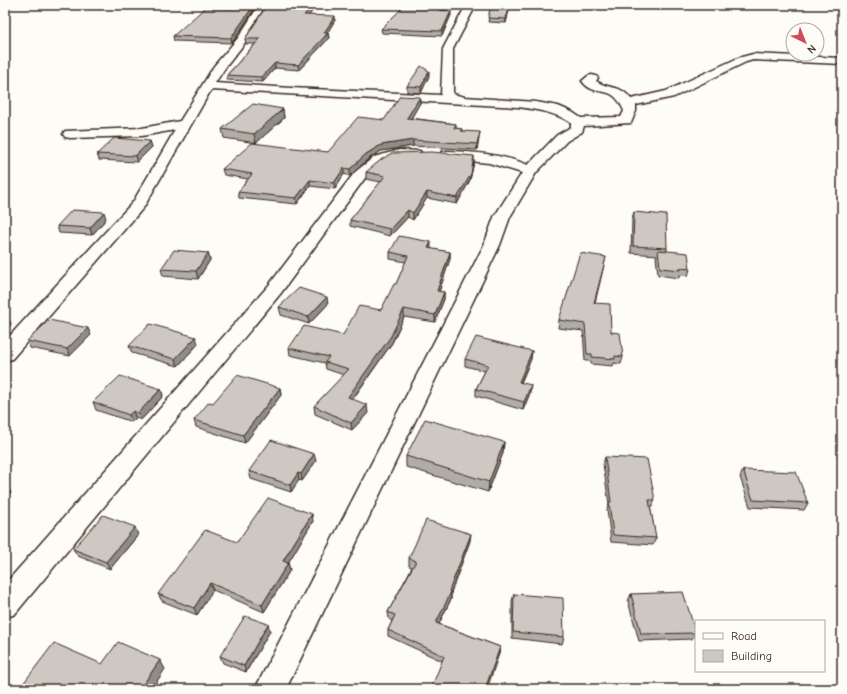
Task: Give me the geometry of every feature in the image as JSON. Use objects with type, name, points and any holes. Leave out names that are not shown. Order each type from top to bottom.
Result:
[{"type":"street","points":[[451,99],[448,95],[448,49],[471,5]]},
{"type":"street","points":[[5,354],[139,204],[184,124],[220,66],[242,40],[262,7]]},
{"type":"street","points":[[629,108],[631,103],[670,94],[742,60],[754,57],[842,61]]},
{"type":"street","points":[[208,86],[291,92],[451,99],[527,105],[550,109],[572,116],[578,122],[626,120],[630,111],[625,98],[620,92],[592,84],[588,81],[592,78]]},
{"type":"street","points":[[270,689],[492,245],[502,217],[530,171],[562,138],[577,129],[578,122]]},
{"type":"street","points":[[70,134],[142,132],[184,124]]},
{"type":"street","points":[[5,606],[275,290],[360,175],[374,162],[388,155],[400,153],[460,156],[491,158],[511,162],[530,171]]},
{"type":"building","points":[[237,5],[254,5],[231,38],[173,36],[206,7],[233,8]]},
{"type":"building","points":[[267,5],[314,5],[304,15],[335,16],[324,33],[328,33],[298,65],[275,63],[262,77],[227,75],[260,39],[245,39]]},
{"type":"building","points":[[405,5],[444,5],[439,10],[451,11],[442,31],[381,29]]},
{"type":"building","points":[[491,5],[509,5],[506,19],[488,18]]},
{"type":"building","points":[[421,66],[429,71],[421,87],[407,86]]},
{"type":"building","points":[[400,96],[420,97],[407,118],[456,124],[454,128],[462,129],[461,131],[480,132],[477,144],[413,140],[381,145],[366,154],[350,169],[344,168],[334,183],[310,180],[296,198],[238,192],[252,174],[222,169],[252,143],[328,152],[358,117],[384,120]]},
{"type":"building","points":[[253,104],[283,109],[254,134],[222,129]]},
{"type":"building","points":[[114,138],[150,141],[135,156],[97,154]]},
{"type":"building","points":[[432,152],[474,156],[471,174],[457,198],[427,192],[413,213],[408,210],[390,229],[350,220],[385,176],[366,172],[392,153]]},
{"type":"building","points":[[72,210],[104,212],[90,228],[57,226]]},
{"type":"building","points":[[634,212],[666,215],[667,248],[633,246]]},
{"type":"building","points":[[399,236],[431,242],[428,248],[450,252],[437,291],[444,292],[435,315],[404,309],[391,336],[348,397],[367,405],[351,423],[314,406],[349,369],[325,362],[329,357],[289,348],[304,326],[343,335],[359,306],[381,310],[394,284],[396,284],[408,256],[390,252]]},
{"type":"building","points":[[174,250],[208,253],[196,271],[161,269]]},
{"type":"building","points":[[658,250],[688,253],[690,269],[680,268],[681,270],[660,268]]},
{"type":"building","points":[[580,253],[606,257],[594,303],[610,304],[611,332],[620,333],[623,357],[615,356],[615,359],[592,357],[592,354],[587,354],[585,324],[559,320]]},
{"type":"building","points":[[299,288],[327,297],[308,317],[279,307]]},
{"type":"building","points":[[49,320],[88,328],[67,349],[27,341]]},
{"type":"building","points":[[150,324],[196,337],[175,359],[129,346]]},
{"type":"building","points":[[476,337],[532,351],[519,382],[531,385],[524,402],[476,389],[488,365],[465,359]]},
{"type":"building","points":[[237,375],[280,388],[243,435],[194,420],[209,402],[213,403]]},
{"type":"building","points":[[120,376],[161,389],[138,413],[133,411],[129,415],[93,402]]},
{"type":"building","points":[[425,419],[504,442],[489,482],[406,456]]},
{"type":"building","points":[[271,440],[314,454],[301,474],[298,473],[290,485],[249,471]]},
{"type":"building","points":[[605,457],[647,459],[655,500],[649,500],[656,538],[613,535],[609,502],[611,502]]},
{"type":"building","points":[[743,470],[796,472],[808,503],[753,500]]},
{"type":"building","points":[[268,498],[312,514],[283,561],[288,563],[262,605],[210,583],[194,608],[158,594],[205,530],[237,542]]},
{"type":"building","points":[[103,515],[135,527],[106,562],[73,549]]},
{"type":"building","points":[[426,520],[471,534],[449,591],[451,592],[436,623],[500,647],[485,689],[431,689],[444,656],[388,630],[395,615],[388,612],[416,561],[409,558]]},
{"type":"building","points":[[683,592],[695,633],[641,634],[631,594]]},
{"type":"building","points":[[514,594],[563,598],[564,637],[513,632]]},
{"type":"building","points":[[245,616],[268,624],[244,666],[220,656]]},
{"type":"building","points":[[118,642],[160,660],[140,689],[19,689],[54,643],[102,664]]}]
